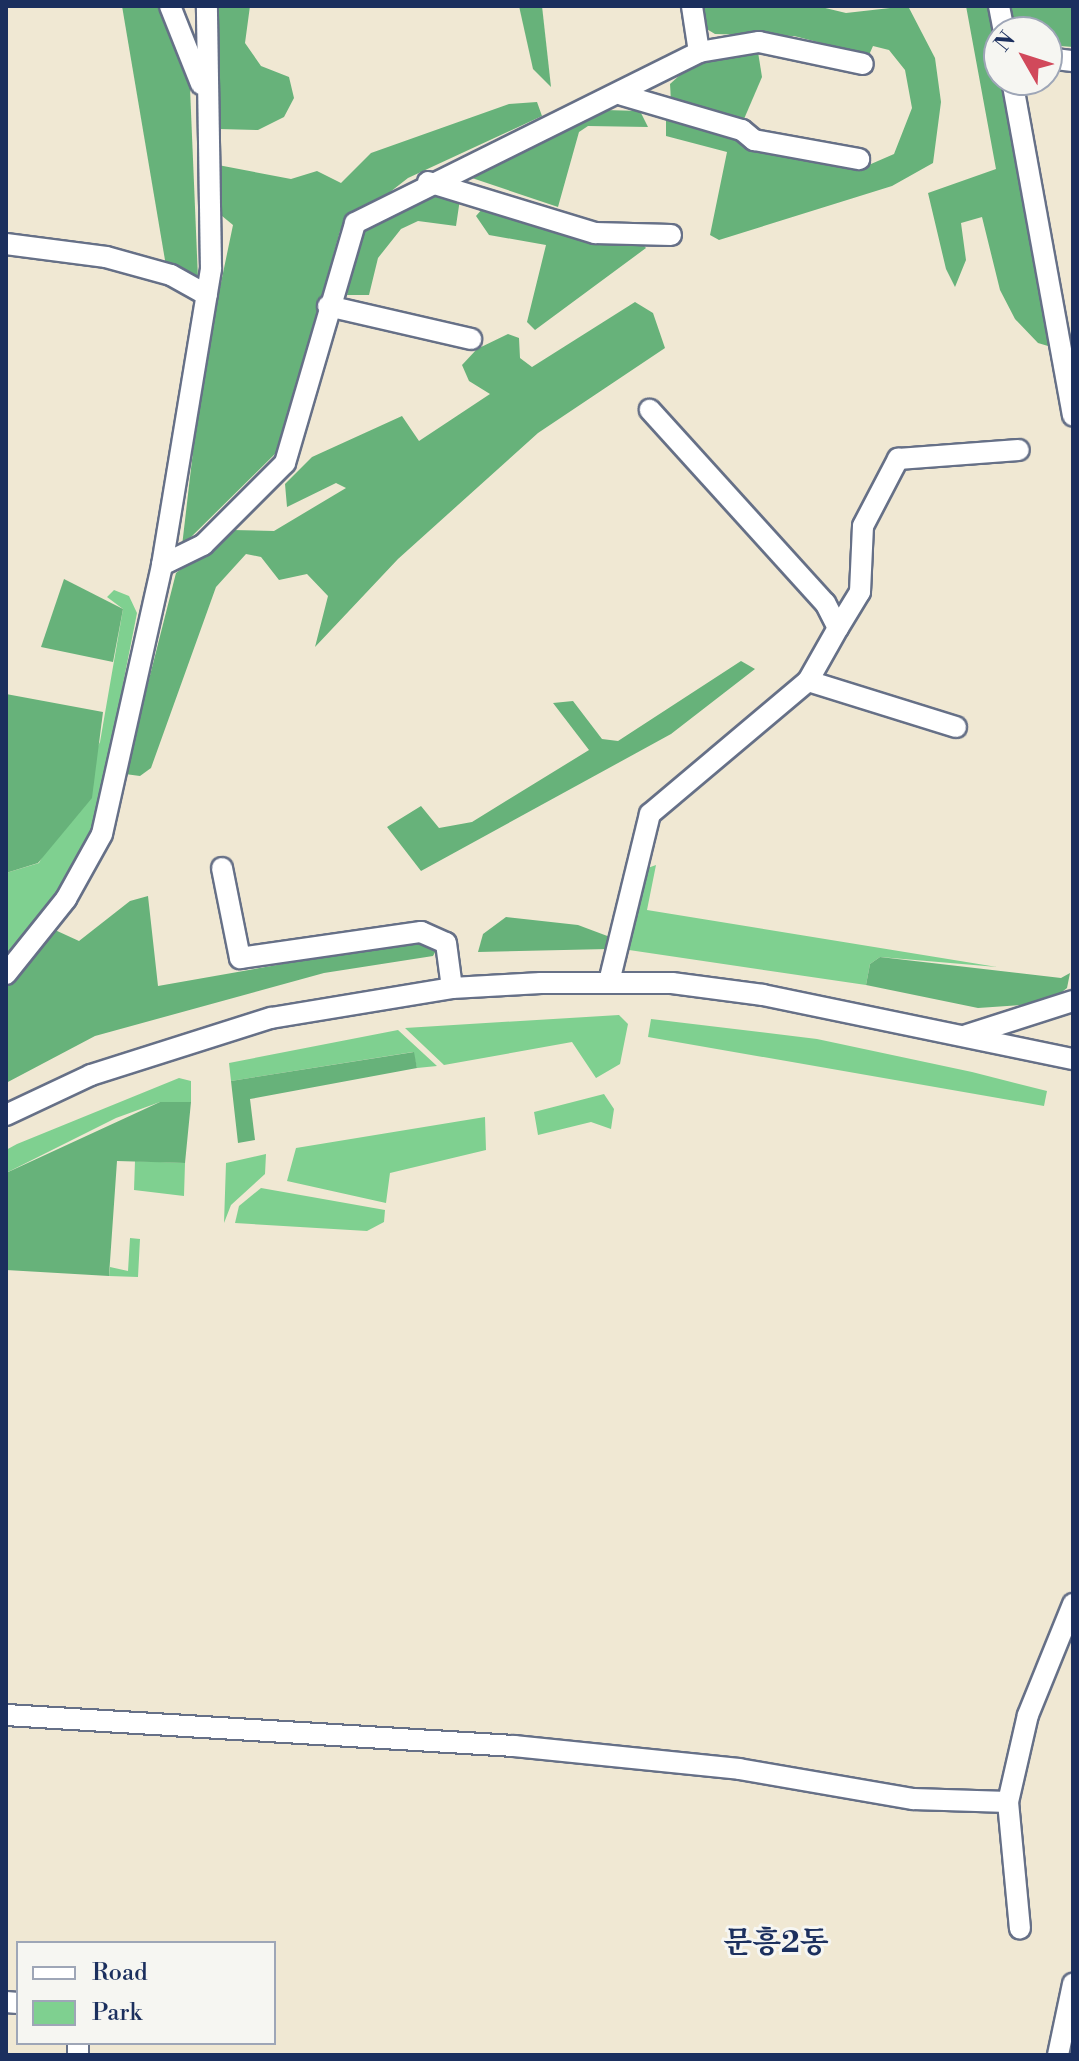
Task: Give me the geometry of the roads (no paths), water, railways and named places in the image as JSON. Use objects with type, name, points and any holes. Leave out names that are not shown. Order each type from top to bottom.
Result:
[{"type":"street","points":[[170,6],[204,92]]},
{"type":"street","points":[[6,974],[66,899],[102,834],[162,565],[207,295],[204,92],[207,6]]},
{"type":"street","points":[[692,6],[699,52]]},
{"type":"street","points":[[162,565],[203,545],[285,463],[328,306],[355,223],[428,182],[622,95],[699,52],[759,42],[863,64]]},
{"type":"street","points":[[622,95],[742,130],[754,140],[859,159]]},
{"type":"street","points":[[1015,96],[1073,416]]},
{"type":"street","points":[[428,182],[595,233],[671,235]]},
{"type":"street","points":[[6,244],[106,257],[171,275],[207,295]]},
{"type":"street","points":[[328,306],[471,339]]},
{"type":"street","points":[[650,410],[825,603],[838,628]]},
{"type":"street","points":[[609,982],[650,814],[808,681],[860,592],[863,526],[898,459],[1019,450]]},
{"type":"street","points":[[808,681],[956,727]]},
{"type":"street","points":[[222,868],[240,958],[421,932],[446,943],[452,988]]},
{"type":"street","points":[[6,1115],[91,1075],[240,1027],[452,988],[609,982],[763,995],[1073,1059]]},
{"type":"street","points":[[966,1035],[1073,1001]]},
{"type":"street","points":[[1020,1928],[1008,1802],[1028,1715],[1073,1604]]},
{"type":"street","points":[[6,1715],[514,1746],[739,1769],[913,1799],[1008,1802]]},
{"type":"street","points":[[1058,2055],[1073,1984]]},
{"type":"district","name":"문흥2동","points":[[776,1943]]}]
